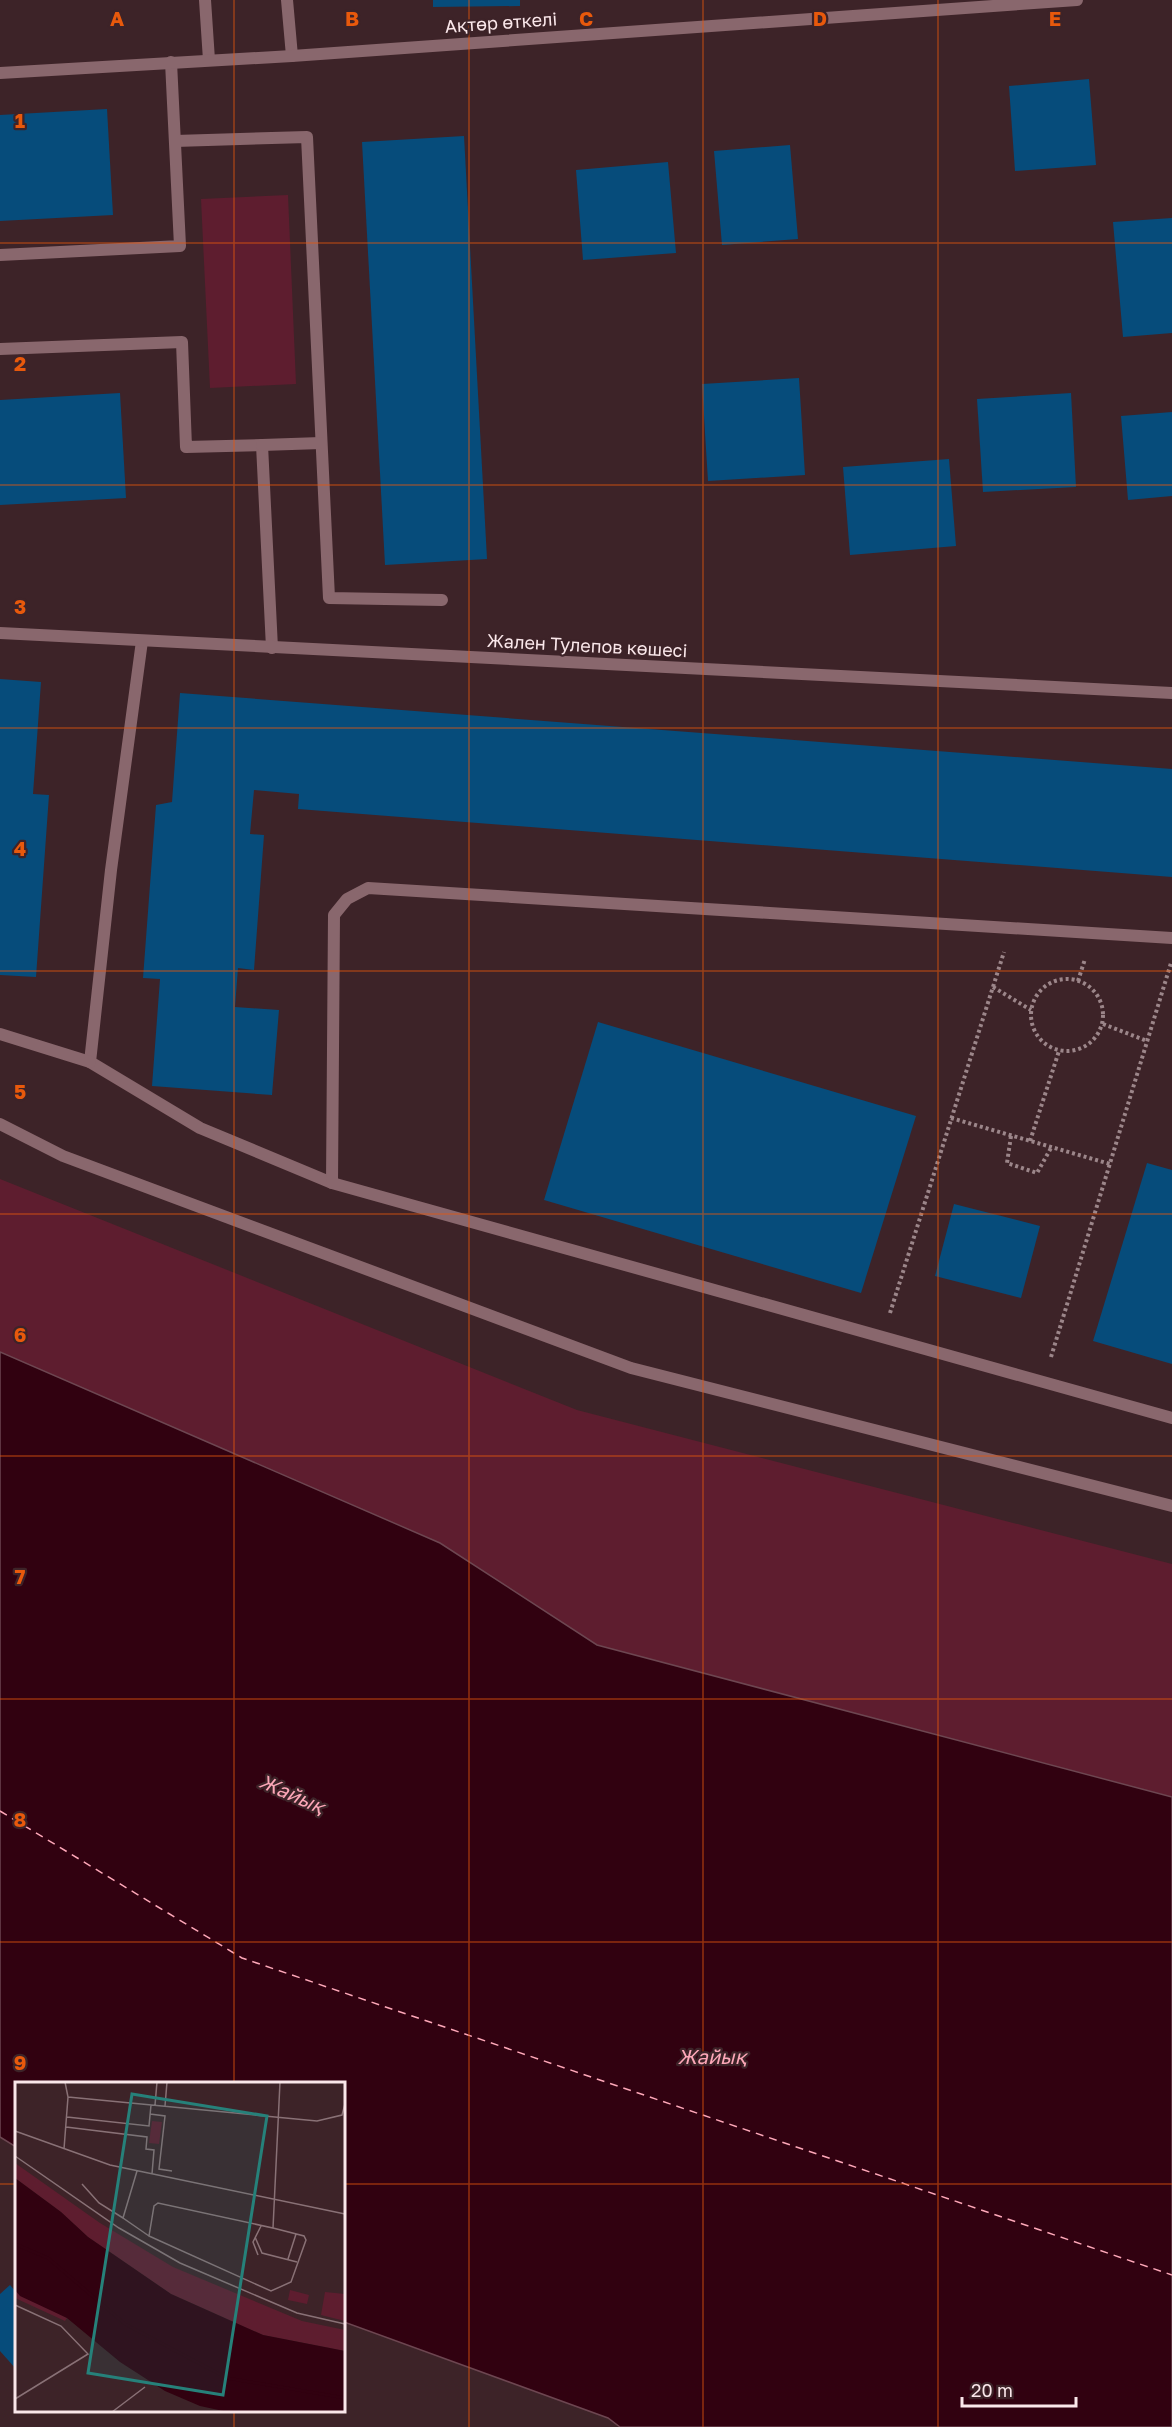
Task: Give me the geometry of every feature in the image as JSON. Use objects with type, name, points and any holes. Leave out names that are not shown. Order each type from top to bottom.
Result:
[{"type":"street","points":[[205,0],[209,60]]},
{"type":"street","points":[[287,0],[292,56]]},
{"type":"street","name":"Ақтөр өткелі","points":[[0,73],[292,56],[1077,0]]},
{"type":"street","points":[[0,255],[180,246],[171,62]]},
{"type":"street","points":[[175,141],[307,137],[329,598],[442,600]]},
{"type":"street","points":[[0,349],[182,342],[186,447],[321,443]]},
{"type":"street","points":[[262,446],[272,648]]},
{"type":"street","name":"Жален Тулепов көшесі","points":[[0,633],[1172,693]]},
{"type":"street","points":[[90,1062],[111,870],[142,641]]},
{"type":"street","points":[[332,1183],[334,915],[346,899],[368,888],[1172,938]]},
{"type":"street","points":[[0,1034],[90,1062],[200,1128],[332,1183],[1172,1418]]},
{"type":"street","points":[[0,1124],[63,1156],[631,1368],[1172,1506]]},
{"type":"path","points":[[901,1316],[889,1312],[1012,928]]},
{"type":"path","points":[[1050,1360],[1172,960]]},
{"type":"path","points":[[1073,979],[1083,983],[1099,998],[1103,1010],[1103,1024],[1090,1044],[1079,1050],[1059,1051],[1043,1043],[1035,1034],[1030,1010],[1042,988],[1052,982],[1073,979]]},
{"type":"path","points":[[993,987],[1030,1010]]},
{"type":"path","points":[[1103,1024],[1147,1041]]},
{"type":"path","points":[[1030,1141],[1059,1051]]},
{"type":"path","points":[[951,1118],[1110,1164]]},
{"type":"path","points":[[1011,1136],[1006,1163],[1037,1173],[1051,1148]]},
{"type":"shaded area","points":[[288,195],[296,384],[210,388],[201,199]]},
{"type":"shaded area","points":[[0,1179],[577,1410],[1172,1564],[1172,1797],[597,1645],[440,1543],[0,1352]]},
{"type":"water","name":"Жайық","points":[[0,1352],[440,1543],[597,1645],[1172,1797],[1172,2427],[620,2427],[608,2418],[345,2322],[345,2082],[15,2082],[15,2146],[0,2137]]},
{"type":"building","points":[[433,0],[520,0],[520,6],[433,7]]},
{"type":"building","points":[[1089,79],[1096,165],[1015,171],[1009,86]]},
{"type":"building","points":[[107,109],[113,215],[0,221],[0,115]]},
{"type":"building","points":[[464,136],[487,559],[385,565],[362,142]]},
{"type":"building","points":[[790,145],[798,239],[722,245],[714,151]]},
{"type":"building","points":[[668,162],[676,253],[583,260],[576,170]]},
{"type":"building","points":[[1172,218],[1172,333],[1123,337],[1113,222]]},
{"type":"building","points":[[799,378],[805,475],[708,481],[702,384]]},
{"type":"building","points":[[120,393],[126,498],[0,505],[0,400]]},
{"type":"building","points":[[1071,393],[1076,487],[983,492],[977,399]]},
{"type":"building","points":[[1172,412],[1172,496],[1128,500],[1121,416]]},
{"type":"building","points":[[949,459],[956,546],[850,555],[843,467]]},
{"type":"building","points":[[0,679],[41,682],[33,794],[49,795],[36,977],[0,975]]},
{"type":"building","points":[[180,693],[1172,769],[1172,877],[298,809],[299,794],[254,790],[250,834],[264,835],[254,970],[238,968],[235,1007],[279,1010],[272,1095],[152,1086],[160,979],[143,978],[156,805],[172,802]]},
{"type":"building","points":[[598,1022],[916,1116],[861,1293],[544,1200]]},
{"type":"building","points":[[1147,1163],[1172,1170],[1172,1364],[1093,1341]]},
{"type":"building","points":[[954,1204],[1040,1226],[1021,1298],[935,1276]]},
{"type":"building","points":[[10,2285],[15,2291],[15,2368],[0,2351],[0,2294]]},
{"type":"ferry route","points":[[0,1811],[242,1958],[1172,2275]]}]
